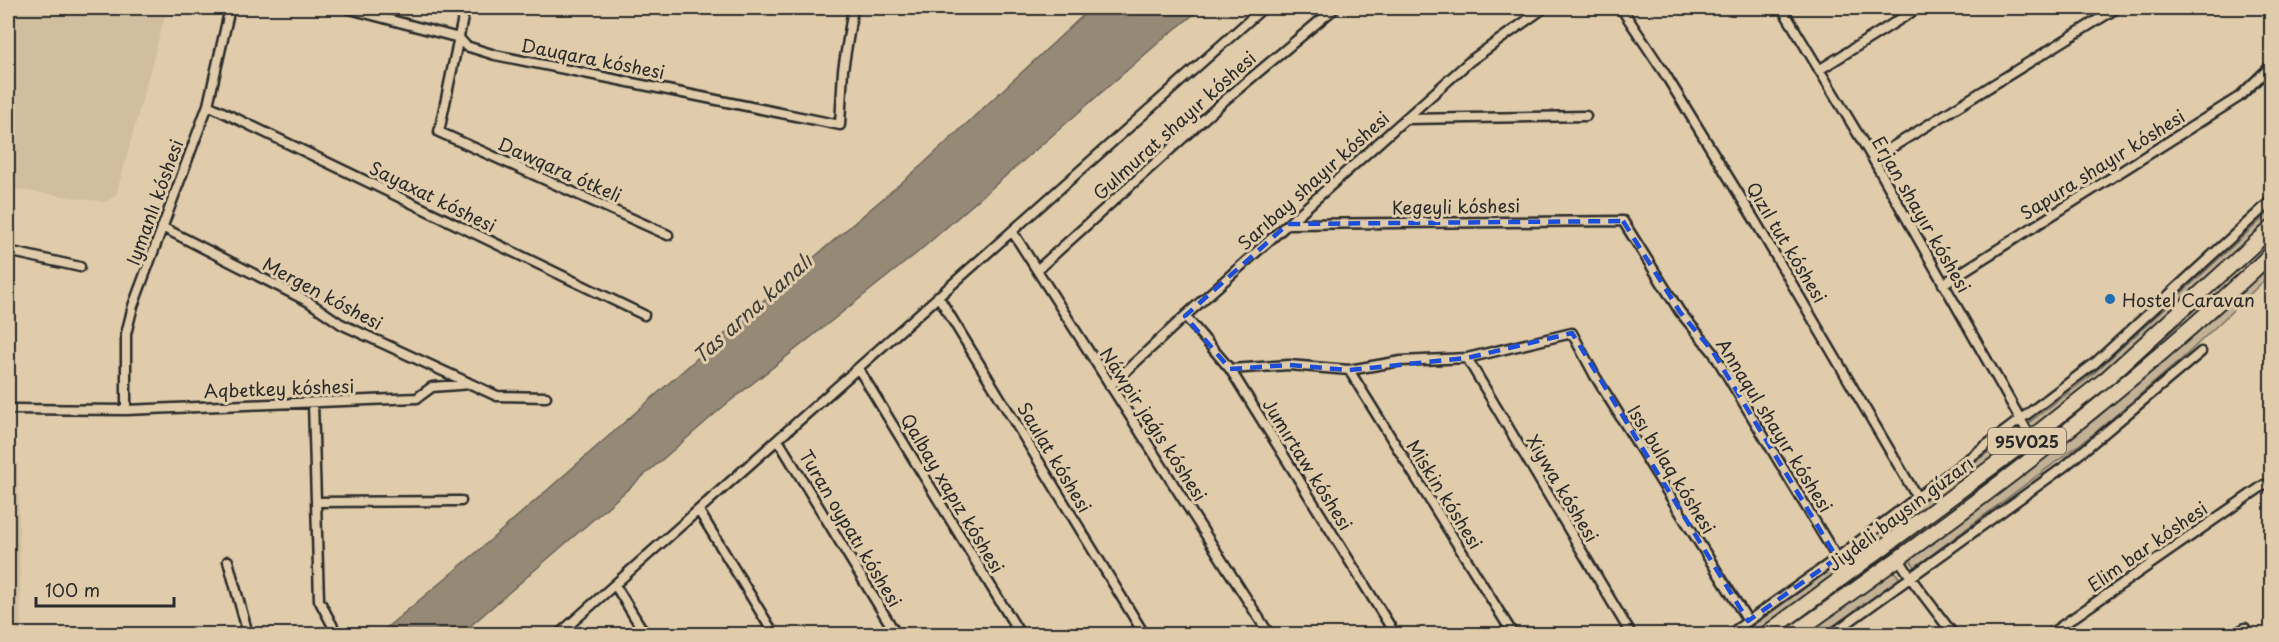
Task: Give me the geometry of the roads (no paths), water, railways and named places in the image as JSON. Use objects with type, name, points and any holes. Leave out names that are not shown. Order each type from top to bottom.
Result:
[{"type":"main road","name":"Jiydeli baysın gúzarı","points":[[1766,634],[2031,438],[2116,370],[2271,228]]},
{"type":"main road","name":"Jiydeli baysın gúzarı","points":[[1793,634],[1899,559],[2037,456],[2146,368],[2271,253]]},
{"type":"street","name":"Iymanlı kóshesi","points":[[126,410],[126,334],[133,306],[208,105],[230,8]]},
{"type":"street","name":"Dauqara kóshesi","points":[[346,8],[459,38],[466,46],[495,55],[840,125],[843,70],[853,8]]},
{"type":"street","points":[[459,38],[465,8]]},
{"type":"street","points":[[559,634],[1263,8]]},
{"type":"street","name":"Gulmurat shayır kóshesi","points":[[1037,270],[1225,100],[1335,8]]},
{"type":"street","name":"Sarıbay shayır kóshesi","points":[[1110,386],[1470,61],[1544,8]]},
{"type":"street","name":"Qızıl tut kóshesi","points":[[1621,8],[1665,74],[1754,219],[1917,497]]},
{"type":"street","name":"Erjan shayır kóshesi","points":[[1782,8],[1873,159],[2031,438]]},
{"type":"street","points":[[1819,70],[1918,8]]},
{"type":"street","points":[[1873,159],[2117,8]]},
{"type":"street","name":"Dawqara ótkeli","points":[[459,38],[439,132],[668,235]]},
{"type":"street","name":"Sapura shayır kóshesi","points":[[1943,284],[2239,97],[2271,65]]},
{"type":"street","name":"Sayaxat kóshesi","points":[[208,105],[644,315]]},
{"type":"street","points":[[1406,119],[1586,116]]},
{"type":"street","points":[[1730,634],[1837,558],[2095,363],[2271,200]]},
{"type":"street","name":"Kegeyli kóshesi","points":[[1288,224],[1623,221]]},
{"type":"street","name":"Annaqul shayır kóshesi","points":[[1623,221],[1680,312],[1713,352],[1837,558]]},
{"type":"street","name":"Mergen kóshesi","points":[[162,227],[309,302],[341,324],[471,384]]},
{"type":"street","name":"Náwpir jaǵıs kóshesi","points":[[1012,231],[1269,634]]},
{"type":"street","points":[[8,251],[80,267]]},
{"type":"street","name":"Saulat kóshesi","points":[[938,296],[1144,634]]},
{"type":"street","name":"Jumırtaw kóshesi","points":[[1185,316],[1230,369],[1395,634]]},
{"type":"street","name":"Issı bulaq kóshesi","points":[[1467,358],[1572,333],[1595,376],[1748,621]]},
{"type":"street","points":[[1832,634],[2065,466],[2201,352]]},
{"type":"street","points":[[1230,369],[1289,365],[1349,370],[1401,361],[1467,358]]},
{"type":"street","name":"Xiywa kóshesi","points":[[1467,358],[1631,634]]},
{"type":"street","name":"Qalbay xapız kóshesi","points":[[858,368],[1020,634]]},
{"type":"street","name":"Miskin kóshesi","points":[[1349,370],[1513,634]]},
{"type":"street","name":"Aqbetkey kóshesi","points":[[8,410],[126,410],[417,398],[432,387],[471,384],[497,396],[546,397]]},
{"type":"street","points":[[314,403],[319,600],[337,634]]},
{"type":"street","name":"Turan oypatı kóshesi","points":[[778,440],[896,634]]},
{"type":"street","name":"Elim bar kóshesi","points":[[2050,634],[2264,485]]},
{"type":"street","points":[[316,502],[461,501]]},
{"type":"street","points":[[699,511],[774,634]]},
{"type":"street","points":[[1899,559],[1953,634]]},
{"type":"street","points":[[228,561],[248,634]]},
{"type":"street","points":[[615,585],[645,634]]},
{"type":"street","points":[[2235,634],[2245,628]]},
{"type":"place","name":"Hostel Caravan","points":[[2110,299]]},
{"type":"water label","name":"Tas arna kanalı","points":[[752,308]]}]
